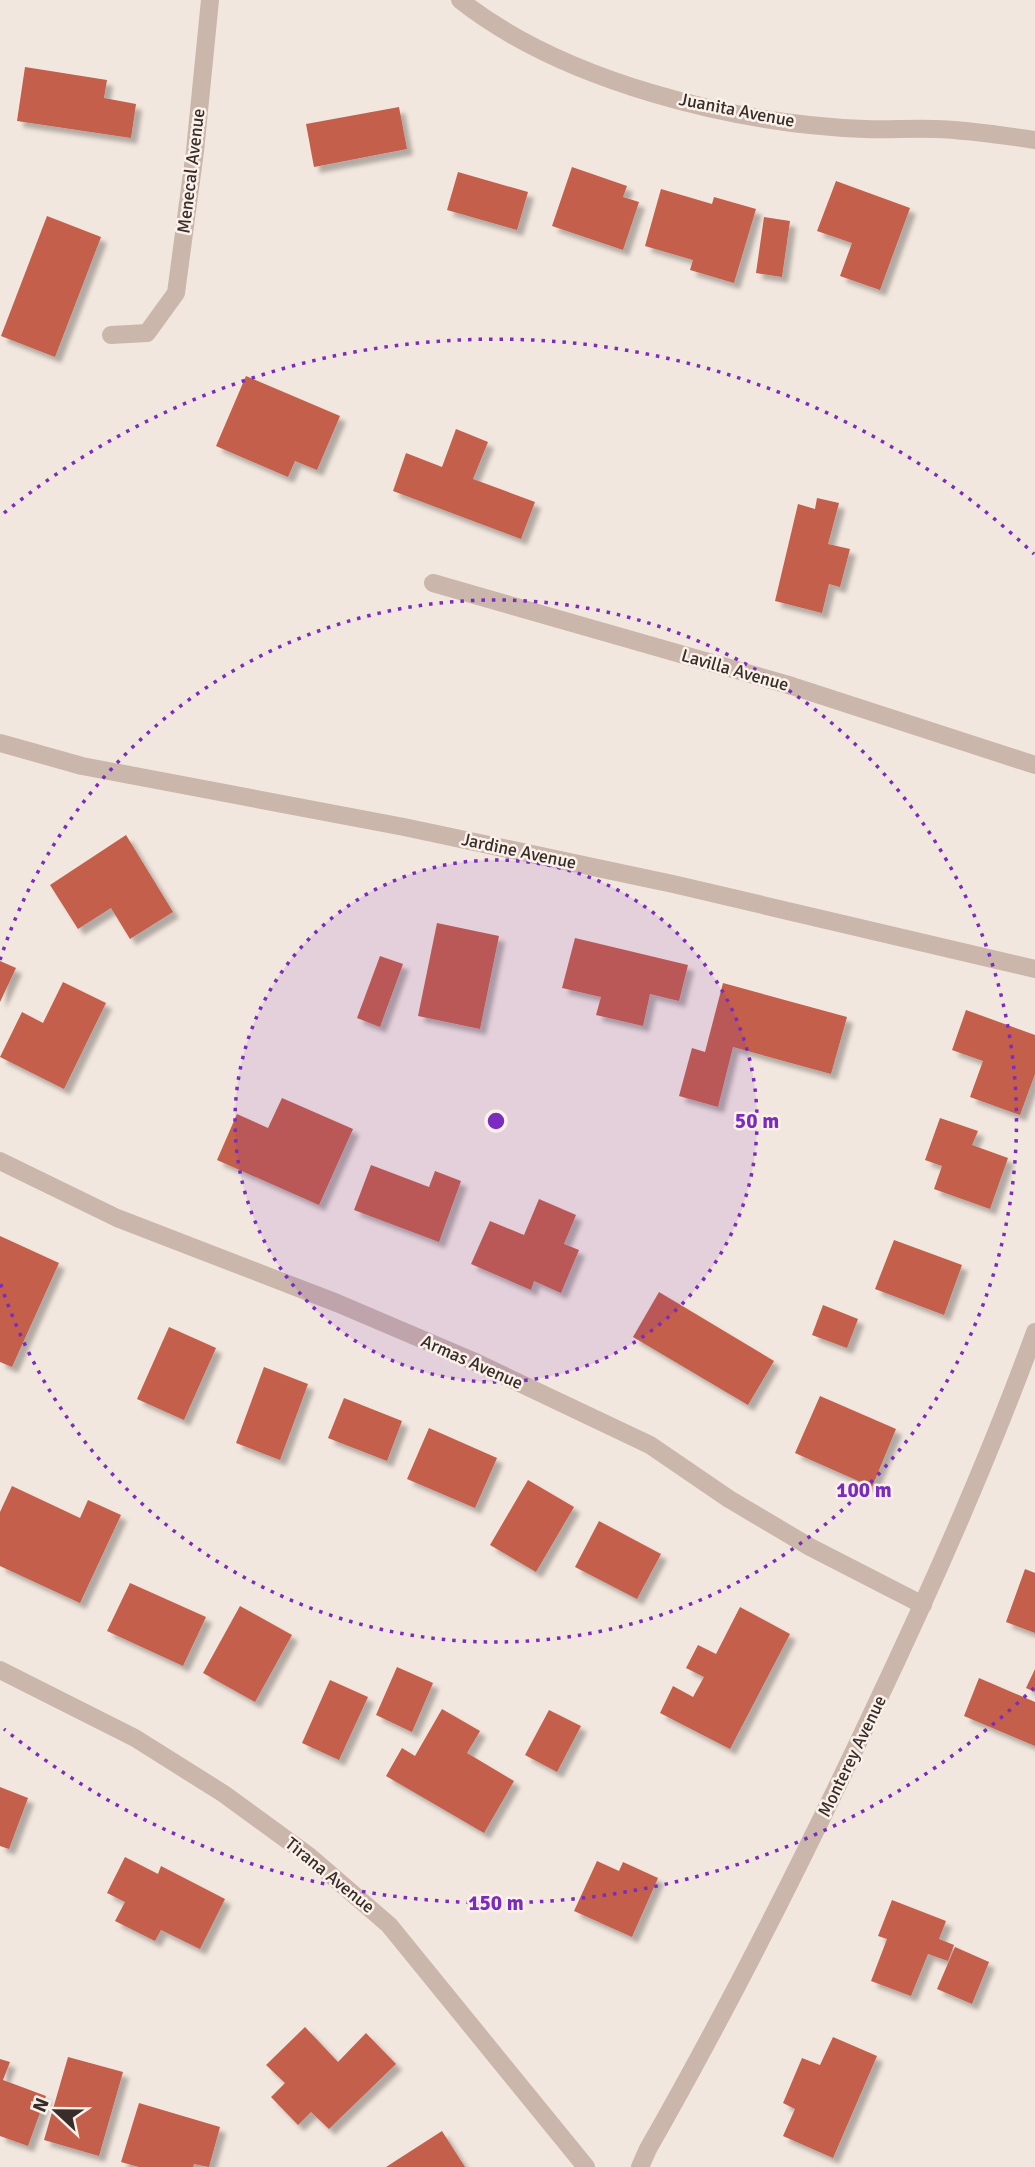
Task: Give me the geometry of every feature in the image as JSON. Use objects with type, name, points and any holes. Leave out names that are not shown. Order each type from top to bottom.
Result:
[{"type":"street","name":"Menecal Avenue","points":[[111,335],[147,333],[176,293],[195,151],[209,0]]},
{"type":"street","name":"Juanita Avenue","points":[[460,0],[524,43],[589,71],[656,94],[725,111],[795,123],[866,129],[934,129],[1035,141]]},
{"type":"street","name":"Lavilla Avenue","points":[[433,583],[792,686],[1035,765]]},
{"type":"street","name":"Jardine Avenue","points":[[2,748],[82,766],[404,827],[660,881],[1035,969]]},
{"type":"street","name":"Armas Avenue","points":[[0,1161],[117,1218],[337,1303],[473,1361],[650,1445],[729,1499],[810,1547],[923,1605]]},
{"type":"street","name":"Monterey Avenue","points":[[640,2167],[759,1945],[842,1777],[923,1605],[1009,1403],[1035,1332]]},
{"type":"street","name":"Tirana Avenue","points":[[0,1670],[135,1738],[224,1794],[309,1856],[389,1925],[586,2167]]},
{"type":"building","points":[[25,67],[107,80],[104,98],[136,104],[131,138],[17,121]]},
{"type":"building","points":[[399,107],[407,149],[314,167],[306,124]]},
{"type":"building","points":[[572,167],[627,186],[623,197],[639,202],[623,250],[552,226]]},
{"type":"building","points":[[458,172],[528,192],[517,230],[447,210]]},
{"type":"building","points":[[836,181],[910,208],[880,290],[840,276],[852,243],[817,231]]},
{"type":"building","points":[[661,189],[712,204],[714,197],[756,209],[734,283],[690,270],[693,260],[645,246]]},
{"type":"building","points":[[47,216],[101,237],[55,357],[1,336]]},
{"type":"building","points":[[764,217],[790,221],[782,277],[756,273]]},
{"type":"building","points":[[246,376],[340,416],[317,470],[295,461],[288,477],[216,446]]},
{"type":"building","points":[[456,429],[488,442],[473,479],[535,502],[521,539],[393,491],[406,453],[442,467]]},
{"type":"building","points":[[817,498],[839,503],[828,544],[850,549],[840,587],[829,584],[822,613],[775,601],[798,504],[815,509]]},
{"type":"building","points":[[126,835],[173,912],[130,939],[111,908],[78,929],[50,885]]},
{"type":"building","points":[[437,923],[499,936],[480,1029],[418,1016]]},
{"type":"building","points":[[575,938],[688,965],[679,1001],[650,994],[643,1026],[596,1015],[601,997],[562,988]]},
{"type":"building","points":[[380,956],[403,964],[380,1027],[357,1018]]},
{"type":"building","points":[[0,961],[16,968],[0,1002]]},
{"type":"building","points":[[63,982],[106,1003],[64,1089],[0,1057],[22,1012],[43,1023]]},
{"type":"building","points":[[723,983],[847,1017],[831,1074],[733,1047],[718,1107],[679,1096],[692,1048],[705,1052]]},
{"type":"building","points":[[966,1010],[1035,1035],[1035,1074],[1020,1115],[970,1097],[983,1061],[952,1050]]},
{"type":"building","points":[[282,1098],[353,1129],[319,1205],[217,1160],[237,1114],[268,1128]]},
{"type":"building","points":[[940,1118],[978,1131],[972,1145],[1008,1158],[990,1209],[934,1189],[942,1166],[925,1160]]},
{"type":"building","points":[[371,1165],[429,1187],[435,1171],[461,1181],[439,1242],[354,1210]]},
{"type":"building","points":[[539,1199],[576,1215],[564,1244],[579,1250],[561,1293],[534,1281],[531,1290],[471,1264],[490,1221],[524,1235]]},
{"type":"building","points":[[0,1236],[59,1263],[12,1367],[0,1362]]},
{"type":"building","points":[[894,1240],[962,1265],[944,1315],[875,1289]]},
{"type":"building","points":[[659,1292],[774,1361],[748,1405],[633,1337]]},
{"type":"building","points":[[823,1305],[858,1319],[847,1348],[812,1335]]},
{"type":"building","points":[[169,1327],[216,1348],[184,1420],[137,1399]]},
{"type":"building","points":[[264,1367],[308,1384],[280,1460],[236,1443]]},
{"type":"building","points":[[820,1396],[896,1429],[872,1487],[795,1453]]},
{"type":"building","points":[[344,1398],[402,1421],[387,1461],[328,1438]]},
{"type":"building","points":[[429,1428],[497,1458],[475,1508],[407,1479]]},
{"type":"building","points":[[528,1480],[574,1507],[536,1572],[490,1545]]},
{"type":"building","points":[[12,1486],[80,1518],[88,1500],[121,1515],[80,1603],[0,1566],[0,1512]]},
{"type":"building","points":[[599,1521],[661,1554],[637,1599],[575,1567]]},
{"type":"building","points":[[1025,1569],[1035,1573],[1035,1633],[1006,1622]]},
{"type":"building","points":[[130,1583],[206,1617],[183,1666],[107,1631]]},
{"type":"building","points":[[240,1606],[292,1635],[255,1702],[203,1673]]},
{"type":"building","points":[[740,1607],[790,1634],[730,1749],[660,1713],[673,1686],[693,1697],[704,1677],[686,1668],[698,1645],[716,1654]]},
{"type":"building","points":[[397,1667],[433,1683],[412,1732],[376,1715]]},
{"type":"building","points":[[1035,1669],[1035,1692],[1026,1688]]},
{"type":"building","points":[[979,1678],[1035,1702],[1035,1746],[964,1716]]},
{"type":"building","points":[[330,1680],[368,1697],[339,1760],[302,1743]]},
{"type":"building","points":[[442,1709],[480,1731],[467,1753],[514,1781],[484,1833],[386,1776],[402,1748],[415,1756]]},
{"type":"building","points":[[549,1710],[581,1726],[557,1772],[525,1755]]},
{"type":"building","points":[[0,1787],[28,1798],[9,1849],[0,1846]]},
{"type":"building","points":[[125,1857],[158,1874],[161,1866],[225,1899],[200,1949],[161,1930],[155,1941],[115,1921],[125,1902],[107,1893]]},
{"type":"building","points":[[597,1861],[619,1871],[623,1862],[658,1878],[632,1937],[574,1911]]},
{"type":"building","points":[[892,1900],[946,1921],[939,1939],[954,1945],[948,1961],[928,1954],[911,1996],[871,1981],[887,1939],[878,1936]]},
{"type":"building","points":[[955,1947],[989,1962],[972,2004],[937,1989]]},
{"type":"building","points":[[305,2027],[338,2062],[366,2033],[396,2064],[329,2129],[311,2112],[298,2125],[271,2097],[285,2083],[266,2065]]},
{"type":"building","points":[[833,2037],[877,2056],[833,2158],[783,2136],[795,2109],[783,2103],[802,2058],[820,2065]]},
{"type":"building","points":[[68,2057],[123,2072],[99,2156],[44,2140]]},
{"type":"building","points":[[0,2059],[10,2062],[3,2080],[46,2096],[28,2146],[0,2136]]},
{"type":"building","points":[[139,2103],[220,2127],[209,2167],[194,2164],[193,2167],[139,2167],[121,2162]]},
{"type":"building","points":[[442,2131],[465,2167],[386,2167]]}]
